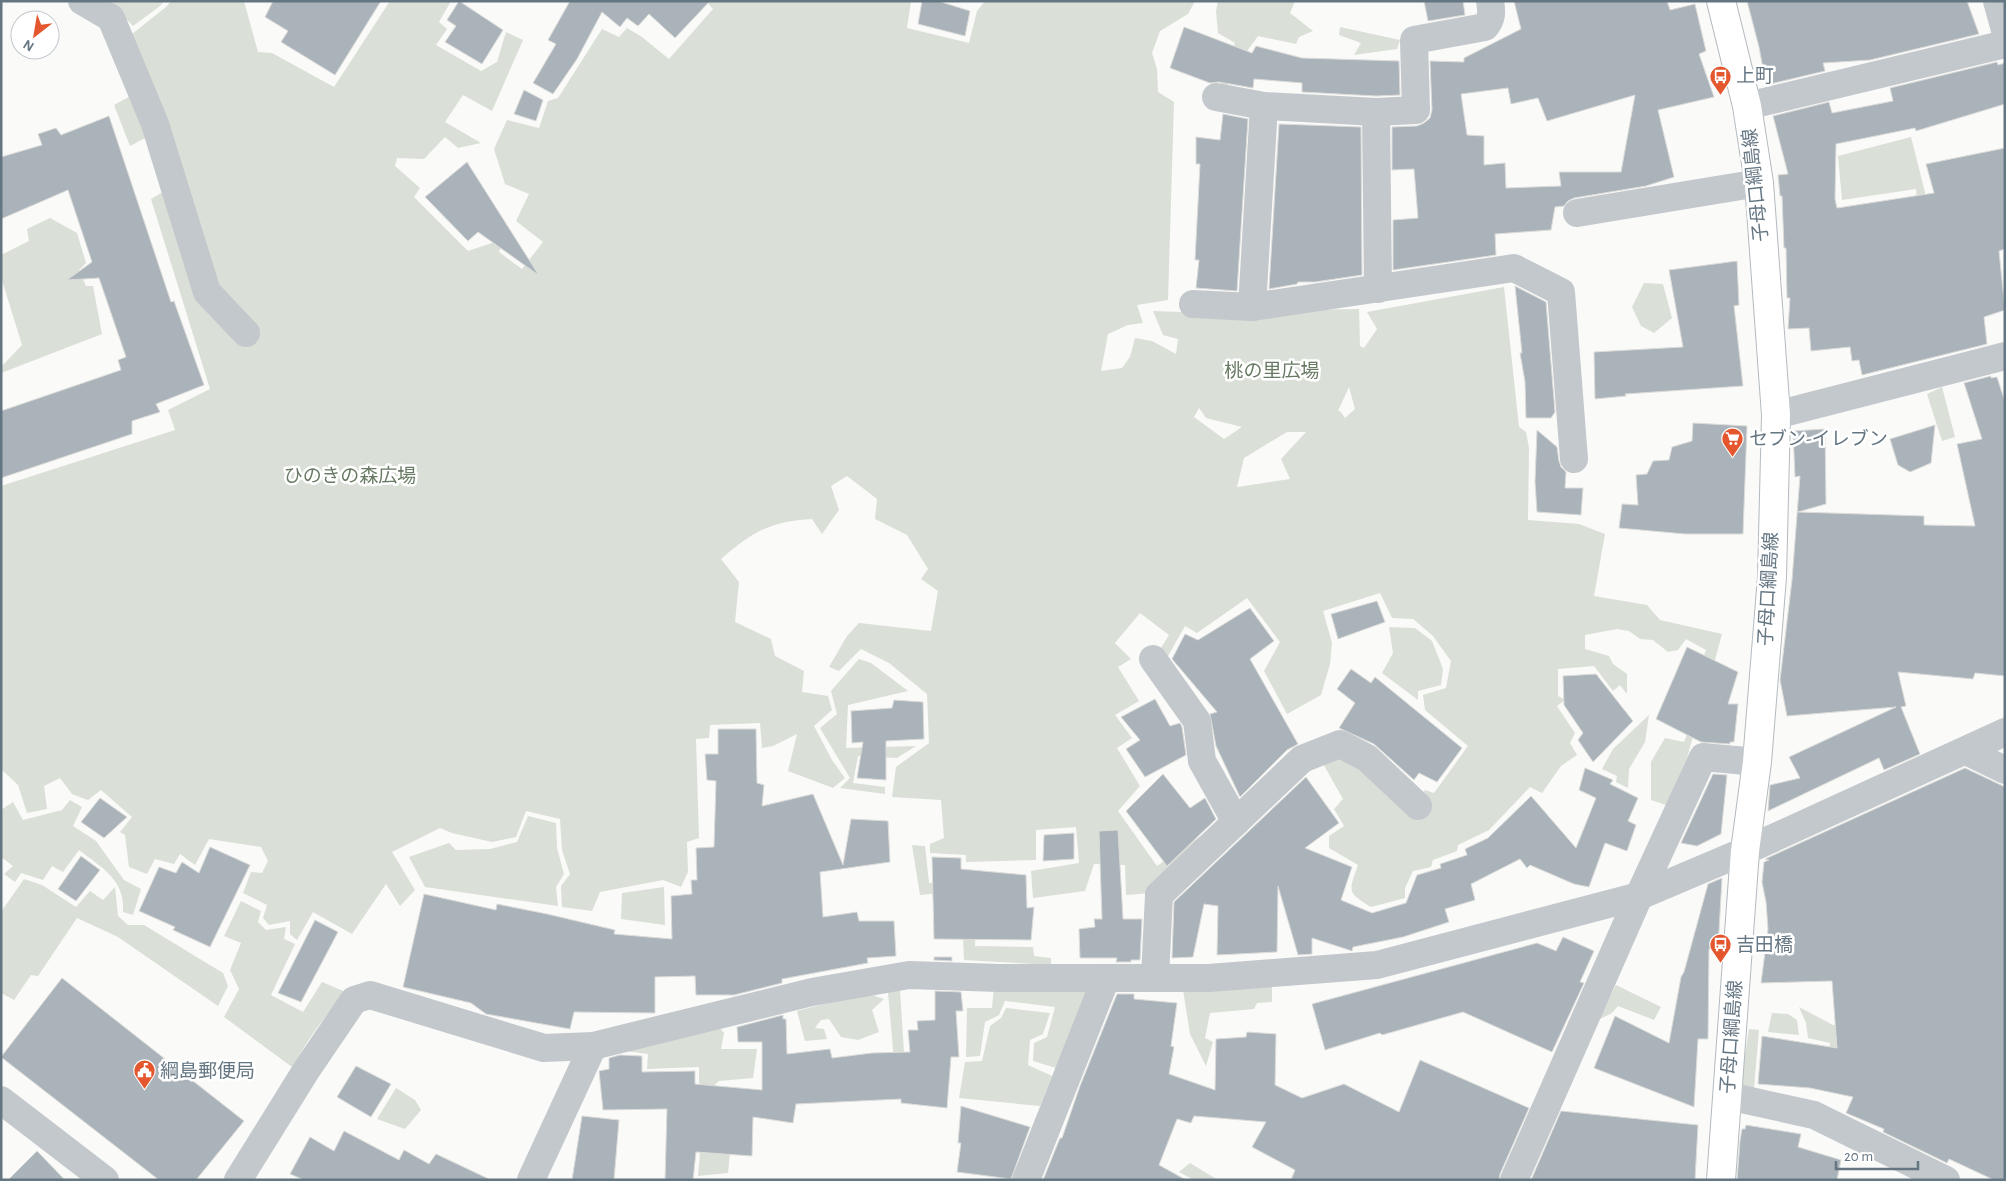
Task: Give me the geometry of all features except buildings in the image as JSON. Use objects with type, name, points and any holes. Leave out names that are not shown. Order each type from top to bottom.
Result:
[{"type":"main road","name":"子母口綱島線","points":[[1721,1],[1747,106],[1759,183],[1776,415],[1772,577],[1757,762],[1745,851],[1721,1180]]},
{"type":"street","points":[[82,1],[111,18],[155,124],[207,292],[246,333]]},
{"type":"street","points":[[1216,97],[1264,106],[1376,112],[1416,110],[1414,40],[1485,27],[1490,22],[1492,11],[1490,1]]},
{"type":"street","points":[[1997,1],[2005,30]]},
{"type":"street","points":[[1747,106],[2005,44]]},
{"type":"street","points":[[1252,307],[1264,106]]},
{"type":"street","points":[[1376,112],[1378,289]]},
{"type":"street","points":[[1577,213],[1759,183]]},
{"type":"street","points":[[1193,304],[1252,307],[1514,268],[1561,292],[1574,459]]},
{"type":"street","points":[[1776,415],[2005,356]]},
{"type":"street","points":[[1154,658],[1198,721],[1202,761],[1236,822]]},
{"type":"street","points":[[238,1180],[307,1069],[354,1000],[370,995],[544,1048],[593,1046],[812,992],[909,975],[999,978],[1208,978],[1377,965],[1639,896],[1745,851],[2005,732]]},
{"type":"street","points":[[1155,978],[1159,894],[1302,759],[1340,744],[1367,758],[1418,806]]},
{"type":"street","points":[[1966,751],[2005,770]]},
{"type":"street","points":[[1514,1180],[1639,896],[1703,757],[1757,762]]},
{"type":"street","points":[[1026,1180],[1106,978]]},
{"type":"street","points":[[531,1180],[593,1046]]},
{"type":"street","points":[[1728,1096],[1814,1115],[1946,1180]]},
{"type":"street","points":[[1,1100],[106,1180]]},
{"type":"green space","points":[[113,1],[164,1],[133,26],[112,4]]},
{"type":"green space","points":[[171,1],[244,1],[258,52],[272,53],[334,87],[390,1],[451,1],[439,22],[447,29],[436,45],[481,71],[497,62],[506,32],[523,40],[492,111],[463,95],[445,122],[481,143],[458,148],[445,137],[424,159],[397,158],[395,166],[420,188],[414,197],[468,251],[504,239],[499,252],[522,269],[543,242],[516,221],[529,194],[505,184],[494,149],[507,120],[539,128],[548,101],[558,98],[602,29],[619,37],[627,28],[642,37],[669,59],[713,9],[706,1],[911,1],[907,28],[969,43],[977,11],[985,1],[1195,1],[1188,14],[1160,31],[1152,53],[1157,69],[1158,92],[1174,102],[1168,300],[1137,305],[1143,323],[1128,325],[1108,334],[1101,371],[1122,368],[1130,357],[1135,338],[1152,341],[1176,354],[1178,339],[1163,335],[1153,311],[1181,312],[1182,308],[1245,311],[1359,309],[1360,346],[1364,348],[1377,329],[1367,312],[1504,287],[1519,427],[1526,432],[1529,448],[1528,520],[1579,524],[1605,534],[1594,596],[1647,605],[1660,620],[1722,634],[1704,701],[1689,693],[1706,650],[1686,639],[1678,650],[1668,652],[1653,640],[1640,639],[1629,631],[1617,629],[1585,635],[1585,649],[1609,656],[1613,664],[1627,674],[1627,694],[1620,685],[1613,691],[1594,666],[1558,669],[1558,696],[1565,700],[1557,706],[1575,733],[1570,743],[1577,755],[1561,766],[1542,793],[1530,787],[1489,830],[1458,845],[1457,851],[1433,860],[1431,867],[1413,871],[1405,888],[1405,898],[1371,907],[1357,898],[1352,890],[1358,865],[1329,848],[1329,836],[1344,826],[1334,809],[1343,799],[1321,760],[1336,753],[1419,798],[1425,790],[1434,793],[1468,746],[1425,710],[1423,695],[1446,688],[1451,661],[1433,636],[1413,619],[1392,618],[1380,593],[1323,611],[1332,643],[1330,664],[1321,695],[1287,714],[1264,671],[1280,642],[1247,598],[1197,633],[1185,626],[1168,656],[1159,651],[1169,635],[1140,613],[1115,643],[1131,659],[1118,667],[1139,701],[1115,715],[1132,738],[1117,748],[1140,786],[1118,811],[1157,866],[1205,833],[1151,893],[1126,895],[1125,865],[1094,864],[1085,891],[1033,898],[1031,871],[1079,863],[1076,827],[1036,830],[1036,860],[966,862],[966,855],[930,853],[930,844],[944,838],[941,800],[892,797],[896,767],[929,743],[927,694],[889,663],[861,649],[839,671],[829,667],[847,636],[859,623],[931,631],[938,591],[921,579],[928,569],[907,535],[875,519],[877,499],[847,476],[831,486],[839,510],[822,534],[812,519],[784,522],[752,535],[721,559],[739,582],[735,622],[771,639],[775,656],[804,671],[802,692],[828,696],[832,710],[814,726],[832,760],[845,778],[833,788],[788,771],[797,734],[773,746],[762,748],[760,723],[710,725],[709,738],[696,739],[699,838],[687,842],[688,872],[681,887],[663,880],[600,892],[592,911],[562,907],[561,886],[570,874],[562,850],[560,819],[526,811],[516,837],[492,842],[452,833],[440,828],[392,852],[415,890],[400,906],[386,884],[352,934],[313,912],[297,940],[290,934],[290,921],[269,925],[263,918],[267,905],[243,893],[251,872],[262,873],[268,861],[261,847],[209,839],[195,865],[180,854],[174,864],[155,859],[147,874],[129,867],[125,835],[120,832],[132,817],[101,790],[88,800],[72,794],[60,778],[44,786],[47,809],[27,813],[18,785],[1,769],[1,486],[175,430],[168,410],[210,389],[151,199],[178,183],[164,128],[130,146],[114,105],[149,86],[127,38]],"holes":[[[1349,387],[1355,409],[1345,418],[1338,411]],[[1199,408],[1206,418],[1242,427],[1224,439],[1194,417]],[[1287,432],[1306,432],[1281,459],[1290,479],[1237,487],[1244,458]]]},
{"type":"green space","points":[[1218,1],[1295,1],[1290,13],[1313,31],[1299,37],[1296,44],[1258,36],[1245,54],[1236,55],[1227,92],[1218,91],[1235,43],[1218,33],[1216,11]]},
{"type":"green space","points":[[1340,27],[1400,40],[1397,49],[1354,55],[1361,43],[1339,35]]},
{"type":"green space","points":[[1911,137],[1940,252],[1921,252],[1916,189],[1842,200],[1838,156]]},
{"type":"green space","points":[[50,218],[77,233],[86,263],[79,270],[86,286],[93,286],[102,334],[1,373],[1,367],[22,345],[1,277],[1,255],[29,241],[27,229]]},
{"type":"green space","points":[[1644,283],[1663,284],[1672,318],[1654,333],[1641,326],[1632,307]]},
{"type":"green space","points":[[1942,387],[1955,437],[1942,441],[1927,394]]},
{"type":"green space","points":[[1389,627],[1415,628],[1432,641],[1443,669],[1441,685],[1418,691],[1418,700],[1382,673],[1393,653]]},
{"type":"green space","points":[[859,659],[871,663],[908,691],[848,705],[846,748],[916,746],[897,758],[858,756],[853,783],[885,787],[885,794],[840,788],[850,778],[820,728],[837,714],[831,691]]},
{"type":"green space","points":[[1698,707],[1701,708],[1687,758],[1666,805],[1651,800],[1651,762],[1665,738],[1684,742]]},
{"type":"green space","points":[[1649,715],[1645,742],[1629,769],[1628,788],[1616,782],[1617,776],[1602,769],[1613,749]]},
{"type":"green space","points":[[70,800],[82,807],[73,826],[96,841],[124,880],[141,889],[133,915],[123,912],[123,901],[120,891],[110,875],[79,850],[63,872],[52,866],[43,880],[21,873],[15,882],[4,874],[13,866],[1,857],[1,810],[13,802],[23,820],[62,810]]},
{"type":"green space","points":[[528,816],[556,823],[557,848],[564,874],[556,887],[558,906],[425,887],[409,857],[449,843],[456,850],[490,849],[517,842]]},
{"type":"green space","points":[[912,845],[925,846],[929,883],[945,883],[948,892],[920,895]]},
{"type":"green space","points":[[24,879],[42,885],[76,907],[90,891],[103,900],[115,887],[118,916],[128,925],[144,925],[223,973],[228,986],[218,1006],[118,937],[77,918],[38,976],[31,975],[14,1000],[1,993],[1,912]]},
{"type":"green space","points":[[664,887],[665,925],[621,919],[622,893]]},
{"type":"green space","points":[[241,901],[261,911],[258,922],[266,930],[286,927],[284,939],[295,944],[271,995],[303,1012],[322,982],[348,993],[339,1001],[310,1037],[292,1067],[224,1017],[239,989],[230,970],[241,943],[224,936]]},
{"type":"green space","points":[[977,903],[975,946],[1033,947],[1034,956],[1051,958],[1051,965],[964,960],[962,917]]},
{"type":"green space","points":[[1272,985],[1272,1002],[1257,1003],[1254,1009],[1210,1013],[1205,1038],[1213,1042],[1206,1066],[1190,1034],[1183,990]]},
{"type":"green space","points":[[1616,985],[1661,1007],[1654,1020],[1618,1006],[1612,1013],[1598,1020]]},
{"type":"green space","points":[[994,987],[1088,989],[1056,1068],[1033,1061],[1034,1043],[1047,1037],[1055,1007],[1005,1001],[999,1015],[985,1022],[980,1056],[966,1057],[967,1008],[992,1008]]},
{"type":"green space","points":[[900,990],[905,1069],[895,1072],[888,992]]},
{"type":"green space","points":[[866,993],[884,999],[872,1010],[879,1032],[858,1040],[841,1037],[829,1019],[821,1020],[815,1028],[824,1029],[827,1039],[805,1041],[797,1011]]},
{"type":"green space","points":[[1799,1007],[1833,1025],[1850,1024],[1828,1068],[1830,1043],[1808,1038],[1806,1023]]},
{"type":"green space","points":[[1006,1008],[1050,1013],[1043,1034],[1030,1040],[1028,1065],[1052,1076],[1040,1106],[959,1098],[965,1062],[982,1061],[990,1026],[1001,1018]]},
{"type":"green space","points":[[1772,1013],[1788,1014],[1797,1020],[1799,1035],[1768,1032]]},
{"type":"green space","points":[[719,1027],[724,1033],[721,1049],[757,1049],[753,1078],[719,1081],[711,1088],[699,1088],[699,1067],[647,1069],[648,1054],[617,1050]]},
{"type":"green space","points":[[1749,1029],[1759,1030],[1754,1088],[1740,1088]]},
{"type":"green space","points":[[396,1088],[415,1100],[421,1110],[405,1129],[377,1119]]},
{"type":"green space","points":[[701,1140],[730,1153],[728,1173],[698,1176]]},
{"type":"green space","points":[[1190,1163],[1218,1180],[1194,1180],[1179,1172]]},
{"type":"place","name":"上町","points":[[1720,95]]},
{"type":"place","name":"セブン-イレブン","points":[[1733,458]]},
{"type":"place","name":"吉田橋","points":[[1720,964]]},
{"type":"place","name":"綱島郵便局","points":[[144,1090]]},
{"type":"park label","name":"桃の里広場","points":[[1272,371]]},
{"type":"park label","name":"ひのきの森広場","points":[[350,476]]}]
